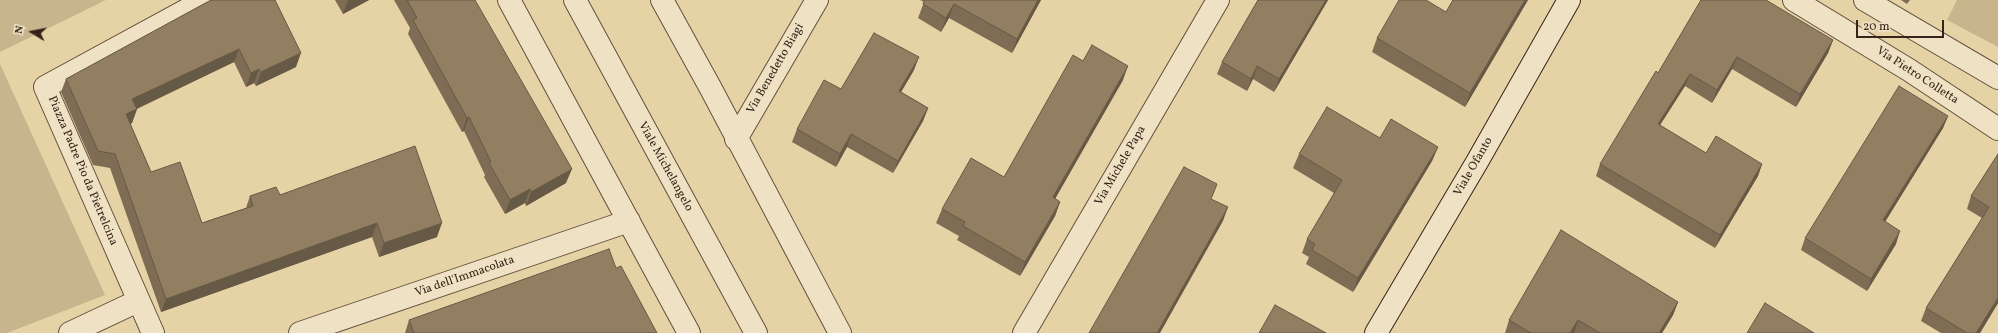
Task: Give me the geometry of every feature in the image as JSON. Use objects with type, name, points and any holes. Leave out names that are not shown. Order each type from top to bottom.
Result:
[{"type":"street","name":"Piazza Padre Pio da Pietrelcina","points":[[153,333],[45,87],[205,0]]},
{"type":"street","points":[[509,0],[689,333]]},
{"type":"street","name":"Viale Michelangelo","points":[[575,0],[756,333]]},
{"type":"street","points":[[662,0],[710,87],[736,139],[840,333]]},
{"type":"street","name":"Via Benedetto Biagi","points":[[736,139],[817,0]]},
{"type":"street","name":"Via Michele Papa","points":[[1024,333],[1218,0]]},
{"type":"street","name":"Viale Ofanto","points":[[1376,333],[1477,162],[1569,0]]},
{"type":"street","name":"Via Pietro Colletta","points":[[1794,0],[1909,70],[1998,129]]},
{"type":"street","points":[[1865,0],[1998,78]]},
{"type":"street","name":"Via dell'Immacolata","points":[[300,333],[629,221]]},
{"type":"street","points":[[70,333],[138,301]]},
{"type":"shaded area","points":[[0,0],[106,0],[0,52]]},
{"type":"shaded area","points":[[1957,0],[1998,0],[1998,47],[1947,20]]},
{"type":"shaded area","points":[[0,64],[105,295],[7,333],[0,333]]},
{"type":"building","points":[[211,0],[275,0],[301,53],[261,72],[259,69],[251,73],[239,49],[132,99],[137,109],[126,114],[151,172],[180,162],[202,223],[253,206],[250,196],[276,187],[280,195],[415,146],[442,223],[384,243],[377,223],[166,299],[115,154],[98,151],[66,79]]},
{"type":"building","points":[[407,0],[475,0],[572,169],[531,192],[530,189],[510,200],[489,163],[491,162],[469,117],[467,118],[413,20],[417,18]]},
{"type":"building","points":[[925,0],[1038,0],[1017,39],[954,4],[946,18],[923,4]]},
{"type":"building","points":[[1258,0],[1326,0],[1279,79],[1257,66],[1251,79],[1222,62]]},
{"type":"building","points":[[1399,0],[1426,0],[1446,12],[1453,0],[1525,0],[1470,93],[1377,38]]},
{"type":"building","points":[[1701,0],[1766,0],[1833,40],[1800,94],[1737,57],[1717,90],[1690,74],[1658,124],[1706,153],[1716,136],[1762,164],[1720,235],[1600,164],[1656,71],[1658,73]]},
{"type":"building","points":[[874,33],[919,57],[899,91],[928,108],[898,161],[851,134],[840,154],[797,129],[824,80],[841,89]]},
{"type":"building","points":[[1092,45],[1128,66],[1053,197],[1060,202],[1025,262],[963,226],[965,222],[942,209],[971,158],[1004,177],[1073,55],[1083,61]]},
{"type":"building","points":[[1899,86],[1948,116],[1883,220],[1900,231],[1871,279],[1805,238]]},
{"type":"building","points":[[1327,107],[1380,138],[1391,119],[1438,147],[1358,278],[1312,250],[1315,244],[1307,239],[1342,180],[1299,154]]},
{"type":"building","points":[[1998,154],[1998,298],[1976,333],[1967,333],[1926,308],[1989,207],[1971,196]]},
{"type":"building","points":[[1184,167],[1217,184],[1211,199],[1228,207],[1157,333],[1089,333]]},
{"type":"building","points":[[1561,230],[1678,302],[1659,333],[1600,333],[1578,320],[1570,333],[1531,333],[1509,320]]},
{"type":"building","points":[[609,249],[616,268],[621,266],[657,333],[414,333],[409,320]]},
{"type":"building","points":[[1765,303],[1814,333],[1747,333]]},
{"type":"building","points":[[1275,305],[1326,333],[1259,333]]}]
